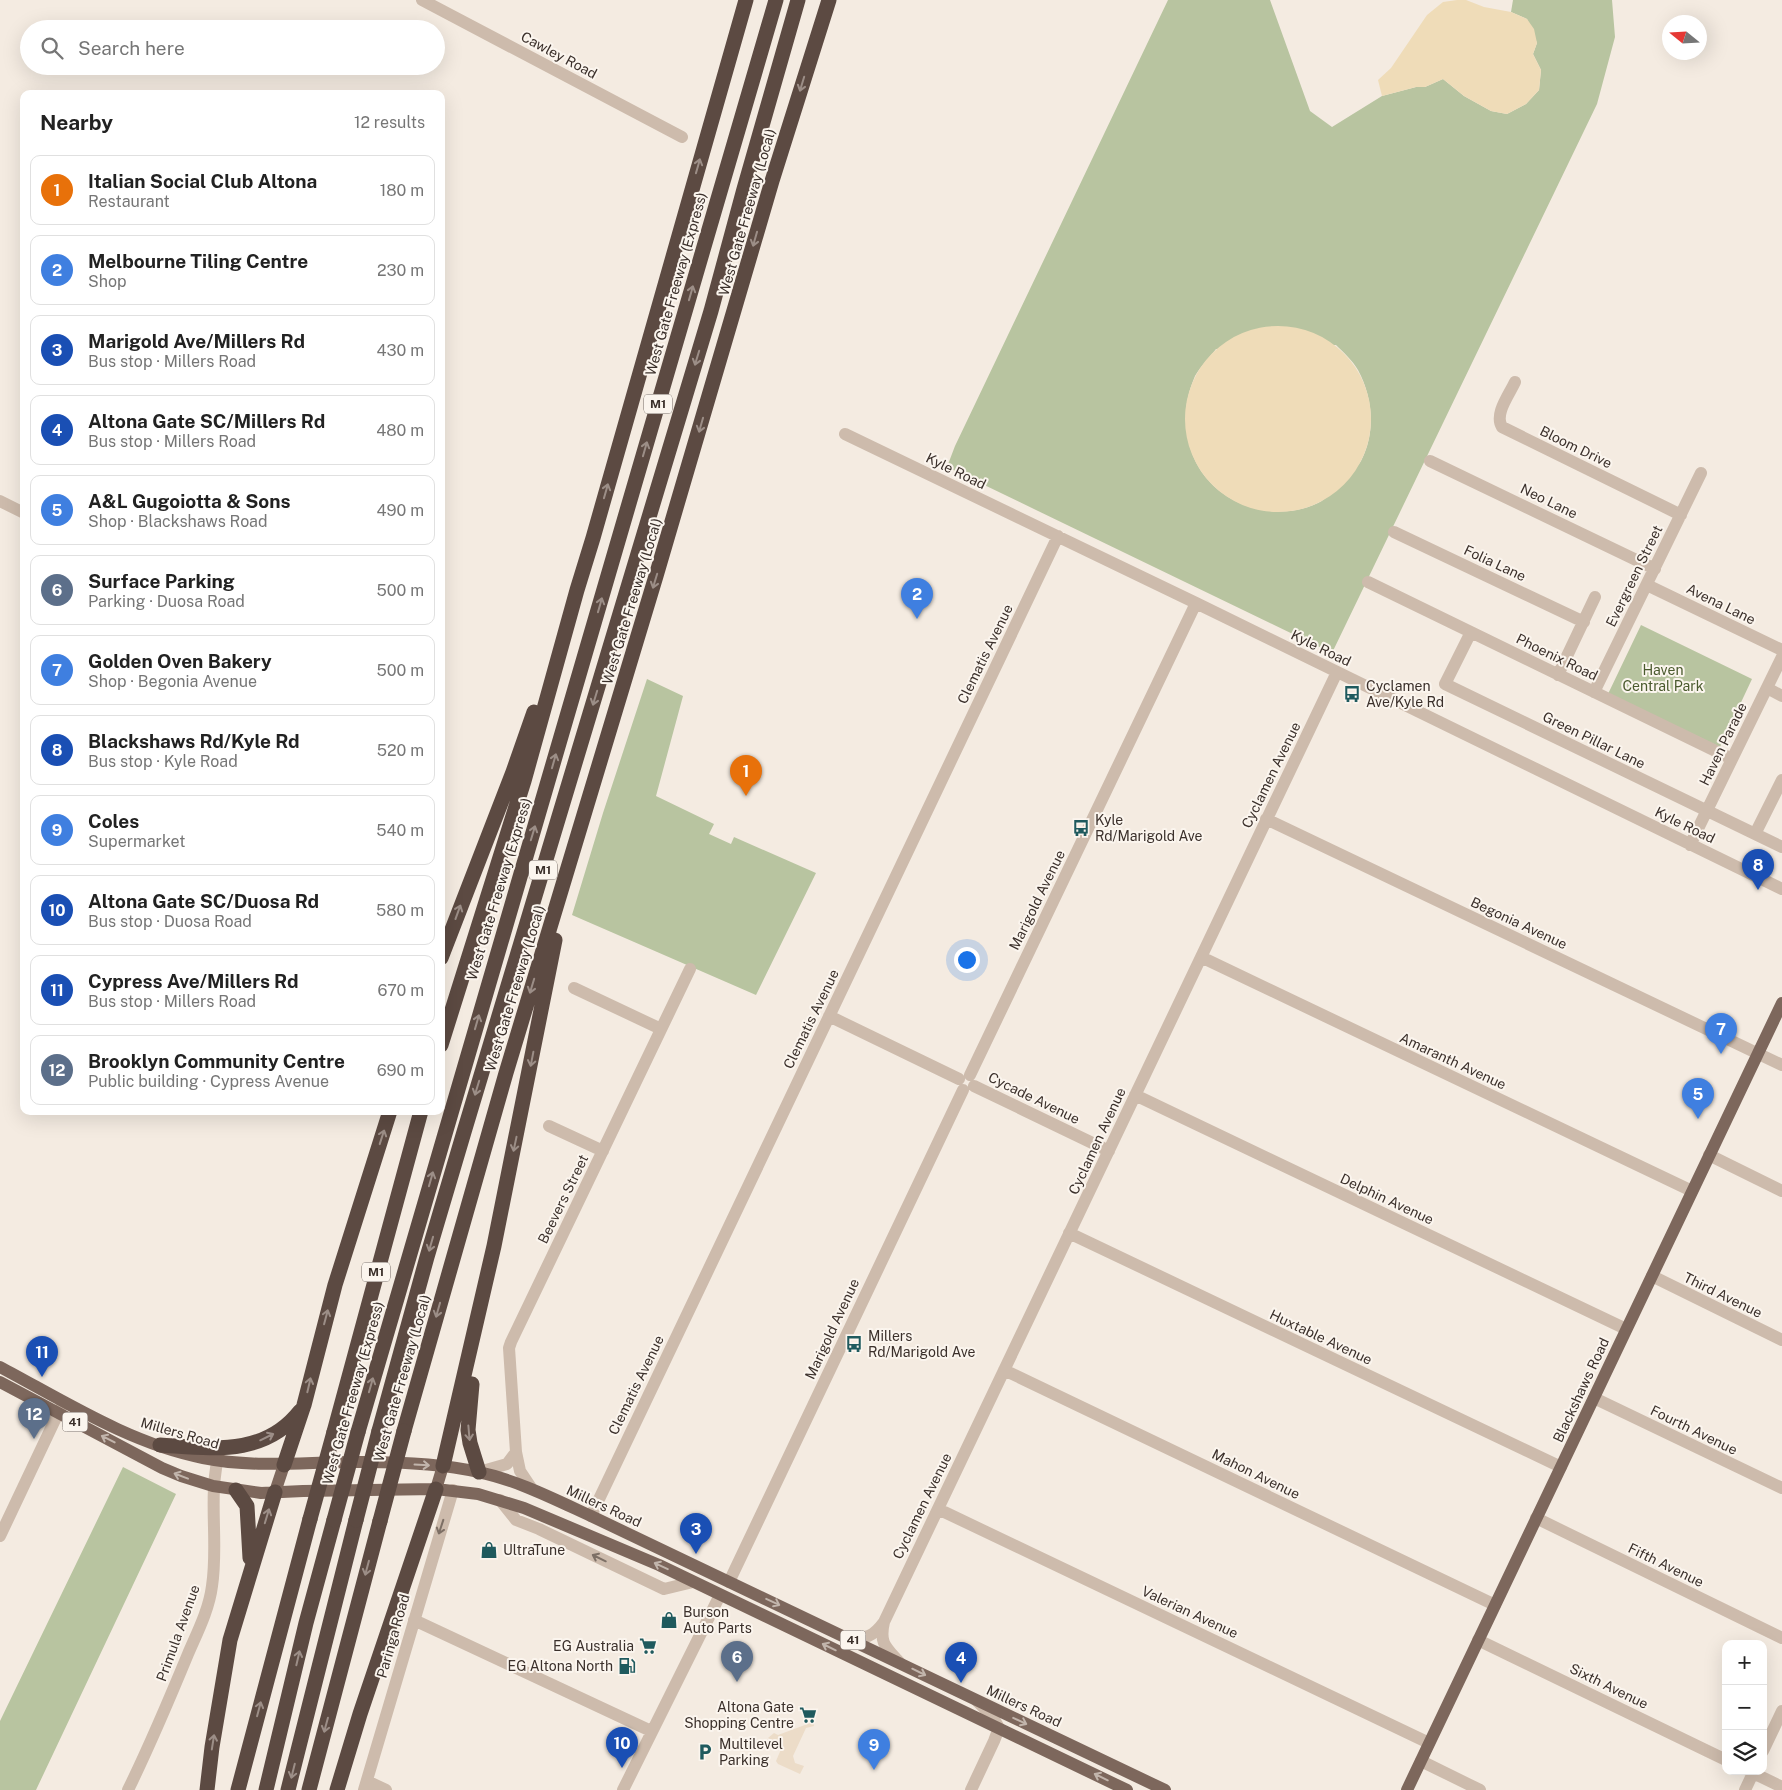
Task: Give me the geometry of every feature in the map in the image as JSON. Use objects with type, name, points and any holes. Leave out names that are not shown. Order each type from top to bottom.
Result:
[{"type":"highway","name":"M1","points":[[445,1032],[524,781],[746,0]]},
{"type":"highway","name":"West Gate Freeway (Express)","points":[[266,1790],[304,1632],[358,1432],[776,0]]},
{"type":"highway","name":"M1","points":[[288,1790],[379,1431],[427,1257],[711,311],[798,0]]},
{"type":"highway","name":"West Gate Freeway (Local)","points":[[309,1790],[404,1431],[506,1073],[656,576],[772,181],[828,0]]},
{"type":"highway","points":[[445,948],[513,772],[577,590]]},
{"type":"highway","points":[[444,1466],[494,1246],[572,856]]},
{"type":"highway","points":[[284,1465],[304,1406],[335,1285],[389,1115]]},
{"type":"highway","name":"M1","points":[[238,1790],[420,1115]]},
{"type":"highway","points":[[479,1472],[470,1444],[468,1430],[471,1390],[494,1246]]},
{"type":"highway","points":[[160,1445],[219,1454],[262,1440],[275,1433],[291,1422],[304,1406]]},
{"type":"highway","points":[[337,1790],[360,1714],[436,1489]]},
{"type":"highway","points":[[236,1490],[247,1506],[250,1572]]},
{"type":"highway","points":[[207,1790],[212,1747],[230,1640],[275,1492]]},
{"type":"main road","name":"Blackshaws Road","points":[[1407,1790],[1782,1003]]},
{"type":"main road","name":"Millers Road","points":[[0,1367],[111,1425],[160,1445]]},
{"type":"main road","name":"41","points":[[0,1382],[162,1468],[213,1486],[261,1493],[453,1490],[478,1494],[524,1508],[581,1531],[693,1582],[1127,1790]]},
{"type":"main road","name":"Millers Road","points":[[219,1454],[253,1464],[284,1465],[365,1462],[444,1466],[479,1472],[532,1489],[848,1637],[1166,1790]]},
{"type":"main road","points":[[275,1492],[284,1465]]},
{"type":"main road","points":[[436,1489],[444,1466]]},
{"type":"main road","points":[[720,1595],[729,1582]]},
{"type":"street","name":"Cawley Road","points":[[422,0],[682,137]]},
{"type":"street","name":"Bloom Drive","points":[[1515,382],[1501,411],[1499,418],[1502,427],[1681,514]]},
{"type":"street","name":"Kyle Road","points":[[845,434],[1782,889]]},
{"type":"street","name":"Neo Lane","points":[[1430,461],[1655,569]]},
{"type":"street","name":"Evergreen Street","points":[[1594,692],[1701,473]]},
{"type":"street","points":[[0,501],[20,511]]},
{"type":"street","name":"Folia Lane","points":[[1394,532],[1584,622]]},
{"type":"street","name":"Clematis Avenue","points":[[591,1516],[1058,536]]},
{"type":"street","name":"Phoenix Road","points":[[1368,582],[1732,759]]},
{"type":"street","name":"Avena Lane","points":[[1647,585],[1782,650]]},
{"type":"street","points":[[1558,675],[1596,598]]},
{"type":"street","name":"Marigold Avenue","points":[[729,1582],[1196,603]]},
{"type":"street","name":"Green Pillar Lane","points":[[1471,632],[1445,684],[1782,847]]},
{"type":"street","name":"Haven Parade","points":[[1690,845],[1782,657]]},
{"type":"street","name":"Cyclamen Avenue","points":[[900,1663],[884,1645],[881,1634],[884,1622],[1336,672]]},
{"type":"street","points":[[1767,688],[1782,696]]},
{"type":"street","points":[[1755,834],[1782,780]]},
{"type":"street","name":"Begonia Avenue","points":[[1266,819],[1782,1065]]},
{"type":"street","name":"Amaranth Avenue","points":[[1201,957],[1692,1191]]},
{"type":"street","name":"Beevers Street","points":[[532,1489],[520,1471],[516,1452],[509,1348],[690,969]]},
{"type":"street","points":[[574,988],[661,1029]]},
{"type":"street","name":"Cycade Avenue","points":[[829,1016],[1109,1151]]},
{"type":"street","name":"Delphin Avenue","points":[[1135,1095],[1626,1329]]},
{"type":"street","points":[[549,1126],[603,1151]]},
{"type":"street","points":[[1710,1156],[1782,1191]]},
{"type":"street","name":"Huxtable Avenue","points":[[1070,1233],[1561,1467]]},
{"type":"street","name":"Third Avenue","points":[[1652,1276],[1782,1340]]},
{"type":"street","name":"Mahon Avenue","points":[[1004,1370],[1495,1605]]},
{"type":"street","name":"Fourth Avenue","points":[[1594,1398],[1782,1488]]},
{"type":"street","points":[[0,1536],[64,1401]]},
{"type":"street","points":[[479,1472],[507,1464],[516,1452]]},
{"type":"street","name":"Primula Avenue","points":[[128,1790],[163,1716],[203,1618],[212,1588],[215,1560],[213,1486],[219,1454]]},
{"type":"street","name":"Paringa Road","points":[[365,1785],[453,1490]]},
{"type":"street","points":[[500,1500],[516,1520],[539,1529],[664,1589],[693,1582]]},
{"type":"street","name":"Valerian Avenue","points":[[938,1509],[1429,1743]]},
{"type":"street","name":"Fifth Avenue","points":[[1536,1518],[1782,1638]]},
{"type":"street","points":[[623,1790],[720,1595]]},
{"type":"street","points":[[414,1620],[651,1731]]},
{"type":"street","name":"Cyclamen Avenue","points":[[848,1637],[864,1638],[872,1635],[884,1622]]},
{"type":"street","name":"Sixth Avenue","points":[[1478,1640],[1722,1758]]},
{"type":"street","points":[[971,1790],[999,1728],[992,1717],[976,1700]]},
{"type":"street","points":[[1767,1743],[1782,1711]]},
{"type":"street","points":[[1420,1761],[1480,1790]]},
{"type":"street","points":[[1745,1790],[1751,1775]]},
{"type":"street","points":[[1758,1775],[1782,1787]]},
{"type":"street","points":[[365,1785],[386,1790]]},
{"type":"green space","points":[[1168,0],[1270,0],[1310,111],[1332,127],[1382,96],[1416,87],[1425,87],[1443,79],[1464,96],[1491,111],[1507,114],[1526,104],[1539,90],[1541,70],[1533,54],[1537,43],[1527,19],[1511,12],[1513,0],[1612,0],[1615,37],[1597,104],[1332,653],[947,467],[955,446]],"holes":[[[1336,345],[1358,370],[1367,392],[1369,403],[1371,415],[1369,438],[1366,450],[1357,466],[1328,496],[1318,503],[1280,512],[1261,510],[1242,504],[1226,495],[1211,483],[1199,468],[1191,450],[1188,440],[1186,413],[1191,386],[1195,376],[1216,349]]]},
{"type":"green space","name":"Haven Central Park","points":[[1641,625],[1752,679],[1720,747],[1608,694]]},
{"type":"green space","points":[[647,679],[683,696],[656,796],[714,824],[709,834],[731,844],[734,837],[816,873],[756,995],[572,915]]},
{"type":"green space","points":[[123,1467],[176,1494],[36,1790],[0,1790],[0,1721]]},
{"type":"sand","points":[[1466,0],[1484,7],[1511,12],[1527,19],[1534,29],[1537,43],[1533,54],[1541,70],[1539,90],[1526,104],[1507,114],[1491,111],[1464,96],[1443,79],[1425,87],[1416,87],[1382,96],[1378,80],[1391,68],[1427,15],[1443,2]]},
{"type":"sand","points":[[1278,326],[1296,328],[1313,333],[1322,337],[1344,353],[1360,375],[1364,384],[1369,401],[1371,419],[1369,437],[1364,454],[1360,463],[1344,485],[1322,501],[1313,505],[1296,510],[1278,512],[1260,510],[1243,505],[1234,501],[1212,485],[1196,463],[1192,454],[1187,437],[1185,419],[1187,401],[1192,384],[1196,375],[1212,353],[1234,337],[1243,333],[1260,328]]},
{"type":"shaded area","points":[[813,1722],[814,1726],[806,1728],[793,1756],[795,1763],[804,1766],[800,1774],[778,1764],[776,1761],[782,1747],[768,1738],[774,1733],[778,1735]]},
{"type":"place","name":"Melbourne Tiling Centre","points":[[917,619]]},
{"type":"place","name":"Cyclamen Ave/Kyle Rd","points":[[1352,694]]},
{"type":"place","name":"Italian Social Club Altona","points":[[746,796]]},
{"type":"place","name":"Kyle Rd/Marigold Ave","points":[[1081,828]]},
{"type":"place","name":"Blackshaws Rd/Kyle Rd","points":[[1758,890]]},
{"type":"place","name":"Golden Oven Bakery","points":[[1721,1054]]},
{"type":"place","name":"A&L Gugoiotta & Sons","points":[[1698,1119]]},
{"type":"place","name":"Millers Rd/Marigold Ave","points":[[854,1344]]},
{"type":"place","name":"Cypress Ave/Millers Rd","points":[[42,1377]]},
{"type":"place","name":"Brooklyn Community Centre","points":[[34,1439]]},
{"type":"place","name":"UltraTune","points":[[489,1550]]},
{"type":"place","name":"Marigold Ave/Millers Rd","points":[[696,1554]]},
{"type":"place","name":"Burson Auto Parts","points":[[669,1620]]},
{"type":"place","name":"EG Australia","points":[[648,1646]]},
{"type":"place","name":"EG Altona North","points":[[627,1666]]},
{"type":"place","name":"Surface Parking","points":[[737,1682]]},
{"type":"place","name":"Altona Gate SC/Millers Rd","points":[[961,1683]]},
{"type":"place","name":"Altona Gate Shopping Centre","points":[[808,1715]]},
{"type":"place","name":"Multilevel Parking","points":[[705,1752]]},
{"type":"place","name":"Altona Gate SC/Duosa Rd","points":[[622,1768]]},
{"type":"place","name":"Coles","points":[[874,1770]]}]
